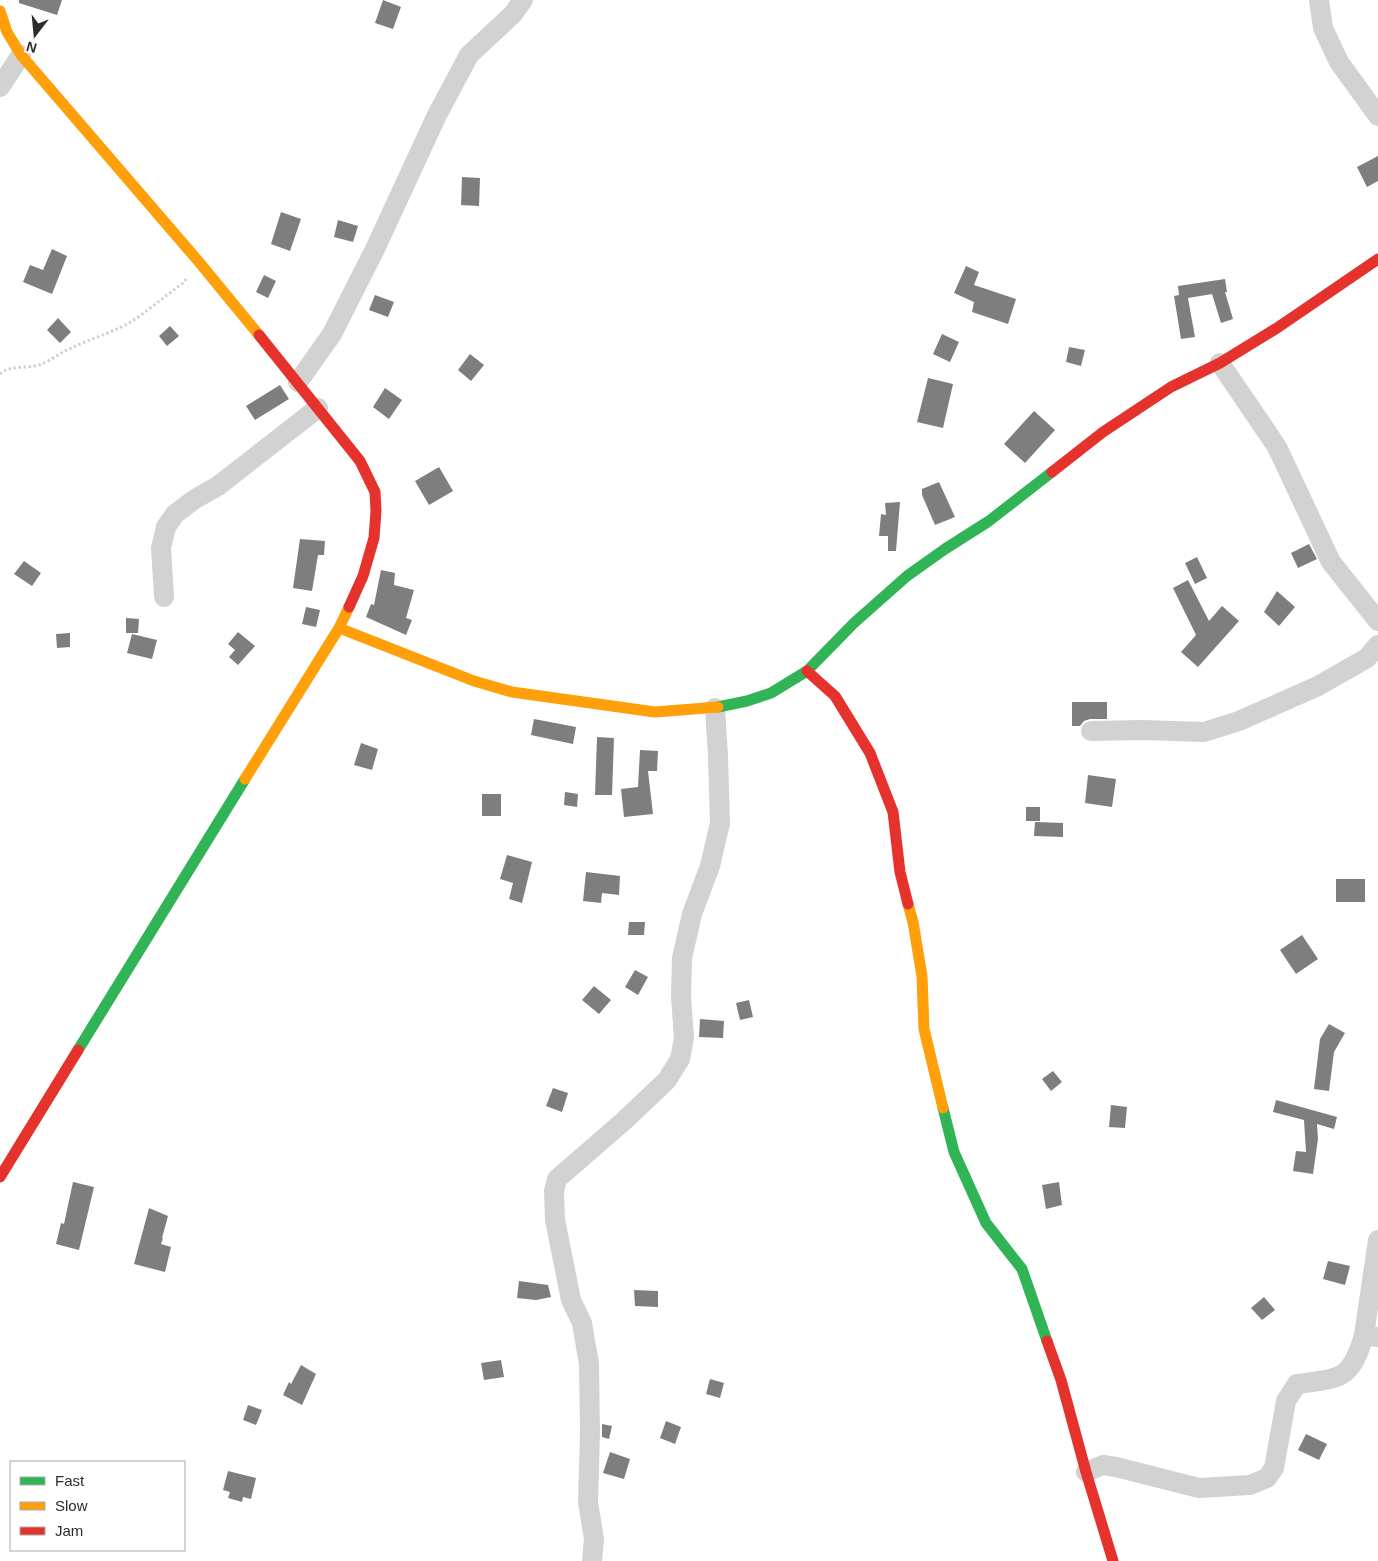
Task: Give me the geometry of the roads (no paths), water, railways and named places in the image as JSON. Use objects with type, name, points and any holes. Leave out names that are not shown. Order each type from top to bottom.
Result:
[{"type":"street","points":[[298,382],[332,334],[375,249],[437,114],[469,55],[513,14],[523,0]]},
{"type":"street","points":[[1319,0],[1323,28],[1339,62],[1378,116]]},
{"type":"street","points":[[0,11],[7,32],[21,55],[199,262],[298,382],[360,461],[376,492],[374,538],[363,576],[339,628],[0,1177]]},
{"type":"street","points":[[0,87],[21,55]]},
{"type":"street","points":[[339,628],[474,681],[512,692],[655,712],[715,708],[747,701],[771,693],[807,671],[854,623],[907,576],[989,521],[1103,432],[1171,387],[1220,363],[1378,259]]},
{"type":"street","points":[[1220,363],[1277,447],[1331,562],[1378,621]]},
{"type":"street","points":[[164,597],[161,548],[166,528],[175,514],[195,499],[218,486],[318,408]]},
{"type":"street","points":[[1091,731],[1204,732],[1239,721],[1318,686],[1367,658],[1378,645]]},
{"type":"street","points":[[807,671],[835,696],[851,721],[870,753],[893,812],[900,872],[913,922],[922,976],[924,1029],[954,1152],[986,1223],[1022,1269],[1061,1380],[1113,1561]]},
{"type":"street","points":[[592,1561],[594,1538],[588,1502],[589,1364],[582,1323],[571,1300],[555,1220],[554,1191],[557,1179],[625,1120],[667,1080],[680,1058],[684,1038],[681,997],[682,958],[692,914],[710,866],[720,823],[715,708]]},
{"type":"street","points":[[1086,1472],[1103,1465],[1199,1488],[1250,1485],[1267,1478],[1274,1468],[1286,1401],[1297,1384],[1315,1382],[1344,1374],[1351,1367],[1371,1336],[1378,1240]]}]
